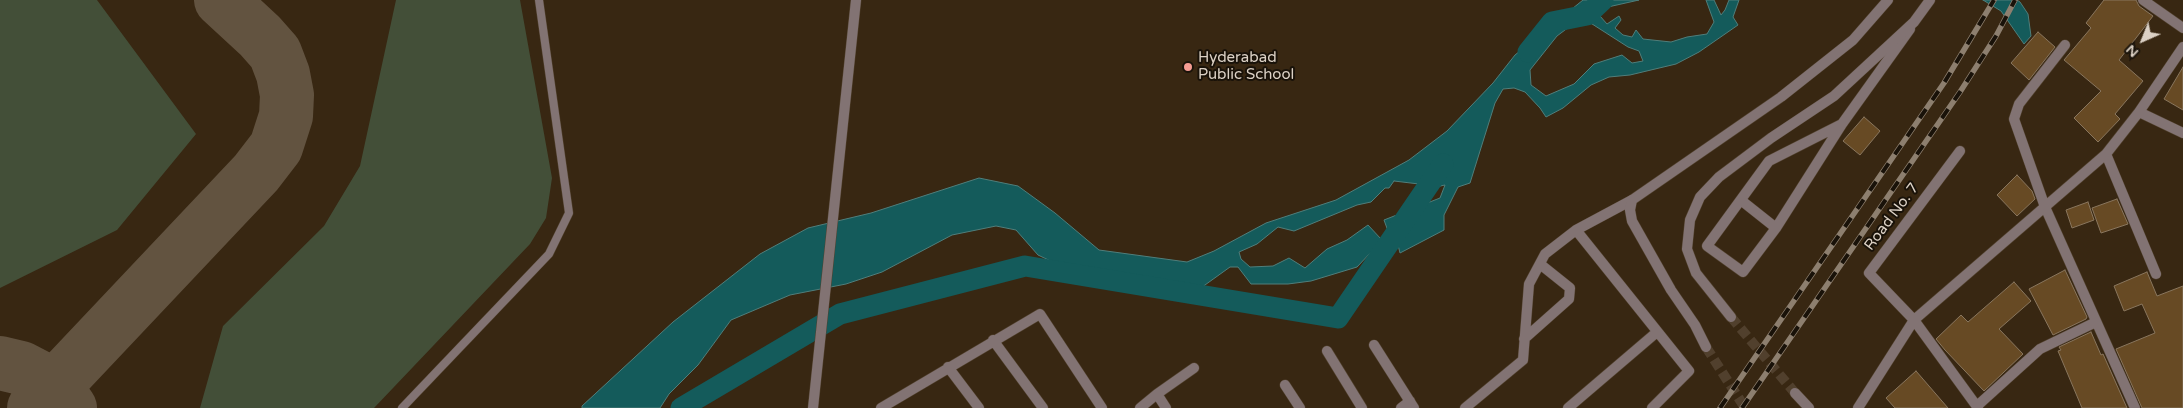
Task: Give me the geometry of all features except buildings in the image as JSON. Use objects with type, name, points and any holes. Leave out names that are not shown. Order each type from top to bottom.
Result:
[{"type":"street","points":[[813,408],[856,0]]},
{"type":"street","points":[[1465,408],[1523,360],[1529,284],[1545,254],[1576,230],[1632,200],[1781,97],[1853,40],[1888,0]]},
{"type":"street","points":[[1842,124],[1769,161],[1742,201],[1707,246],[1743,272],[1776,228],[1842,124],[1930,0]]},
{"type":"street","points":[[2143,0],[2183,28]]},
{"type":"street","points":[[1731,317],[1696,273],[1687,250],[1690,220],[1700,198],[1718,177],[1771,138],[1834,96],[1914,22]]},
{"type":"street","points":[[2065,45],[2019,104],[2014,119],[2044,207],[2135,408]]},
{"type":"street","points":[[1858,408],[1914,320],[2106,154],[2140,112],[2183,47]]},
{"type":"street","points":[[2140,112],[2183,133]]},
{"type":"street","name":"Road No. 7","points":[[1914,320],[1869,273],[1960,151]]},
{"type":"street","points":[[2106,154],[2156,274]]},
{"type":"street","points":[[1632,200],[1630,210],[1632,221],[1671,290],[1695,325],[1706,347]]},
{"type":"street","points":[[1742,201],[1776,228]]},
{"type":"street","points":[[1576,230],[1689,371],[1652,408]]},
{"type":"street","points":[[1524,339],[1569,299],[1570,288],[1540,264]]},
{"type":"street","points":[[881,408],[993,340],[1040,314],[1102,408]]},
{"type":"street","points":[[1914,320],[1978,407],[2040,349],[2096,322]]},
{"type":"street","points":[[1568,408],[1657,332]]},
{"type":"street","points":[[993,340],[1043,408]]},
{"type":"street","points":[[1374,345],[1412,404],[1400,408]]},
{"type":"street","points":[[1327,351],[1362,408]]},
{"type":"street","points":[[948,368],[979,408]]},
{"type":"street","points":[[1140,408],[1194,368]]},
{"type":"street","points":[[1285,385],[1300,408]]},
{"type":"street","points":[[1795,393],[1809,408]]},
{"type":"street","points":[[1157,394],[1166,408]]},
{"type":"lane","points":[[402,408],[549,254],[569,213],[539,0]]},
{"type":"green space","points":[[0,0],[97,0],[196,134],[117,230],[0,288]]},
{"type":"green space","points":[[396,0],[520,0],[552,178],[546,218],[530,244],[374,408],[200,408],[223,326],[324,226],[360,166]]},
{"type":"water","points":[[1583,0],[1639,0],[1599,9],[1600,16],[1607,24],[1619,16],[1621,20],[1615,28],[1623,35],[1632,37],[1636,30],[1643,39],[1671,42],[1707,34],[1714,22],[1706,0],[1714,0],[1721,15],[1729,0],[1739,0],[1733,17],[1738,25],[1699,52],[1676,64],[1630,75],[1609,77],[1591,85],[1563,108],[1546,117],[1525,92],[1514,88],[1503,89],[1495,103],[1470,183],[1458,187],[1444,215],[1444,230],[1400,253],[1398,245],[1390,245],[1385,256],[1374,249],[1357,267],[1311,281],[1288,284],[1251,284],[1238,267],[1230,267],[1198,290],[1115,272],[1059,265],[1038,255],[1016,230],[996,226],[952,235],[882,272],[846,284],[790,295],[731,320],[698,365],[669,394],[660,408],[582,408],[673,322],[760,254],[808,228],[871,213],[979,178],[1018,186],[1055,213],[1099,250],[1187,262],[1214,251],[1266,223],[1336,200],[1409,160],[1447,131],[1493,83],[1515,55]],"holes":[[[1578,20],[1589,22],[1628,47],[1639,51],[1643,61],[1632,63],[1622,55],[1594,64],[1574,84],[1546,96],[1531,85],[1530,70],[1557,36],[1569,27],[1569,22]],[[1394,181],[1419,184],[1431,188],[1445,185],[1440,198],[1384,220],[1388,231],[1381,239],[1368,225],[1347,240],[1327,249],[1305,268],[1289,258],[1273,266],[1250,267],[1241,259],[1239,252],[1257,244],[1278,227],[1294,231],[1357,205],[1371,202],[1385,188],[1389,188]]]},
{"type":"water","points":[[1983,0],[2017,0],[2020,2],[2028,14],[2031,36],[2024,44],[2001,11]]},
{"type":"waterway","points":[[1528,52],[1552,22],[1587,15],[1603,0]]},
{"type":"waterway","points":[[681,408],[840,314],[1025,266],[1338,318],[1443,164]]},
{"type":"taxiway","points":[[34,408],[256,173],[276,147],[286,116],[287,95],[283,74],[275,53],[260,36],[221,0]]},
{"type":"taxiway","points":[[0,363],[21,368],[46,381],[58,391],[70,408]]},
{"type":"tunnel","points":[[1731,317],[1795,393]]},
{"type":"tunnel","points":[[1706,347],[1745,408]]},
{"type":"railway","points":[[1720,408],[1944,83],[1994,0]]},
{"type":"railway","points":[[1742,408],[1960,92],[1996,36],[2015,0]]},
{"type":"place","name":"Hyderabad Public School","points":[[1188,67]]}]
